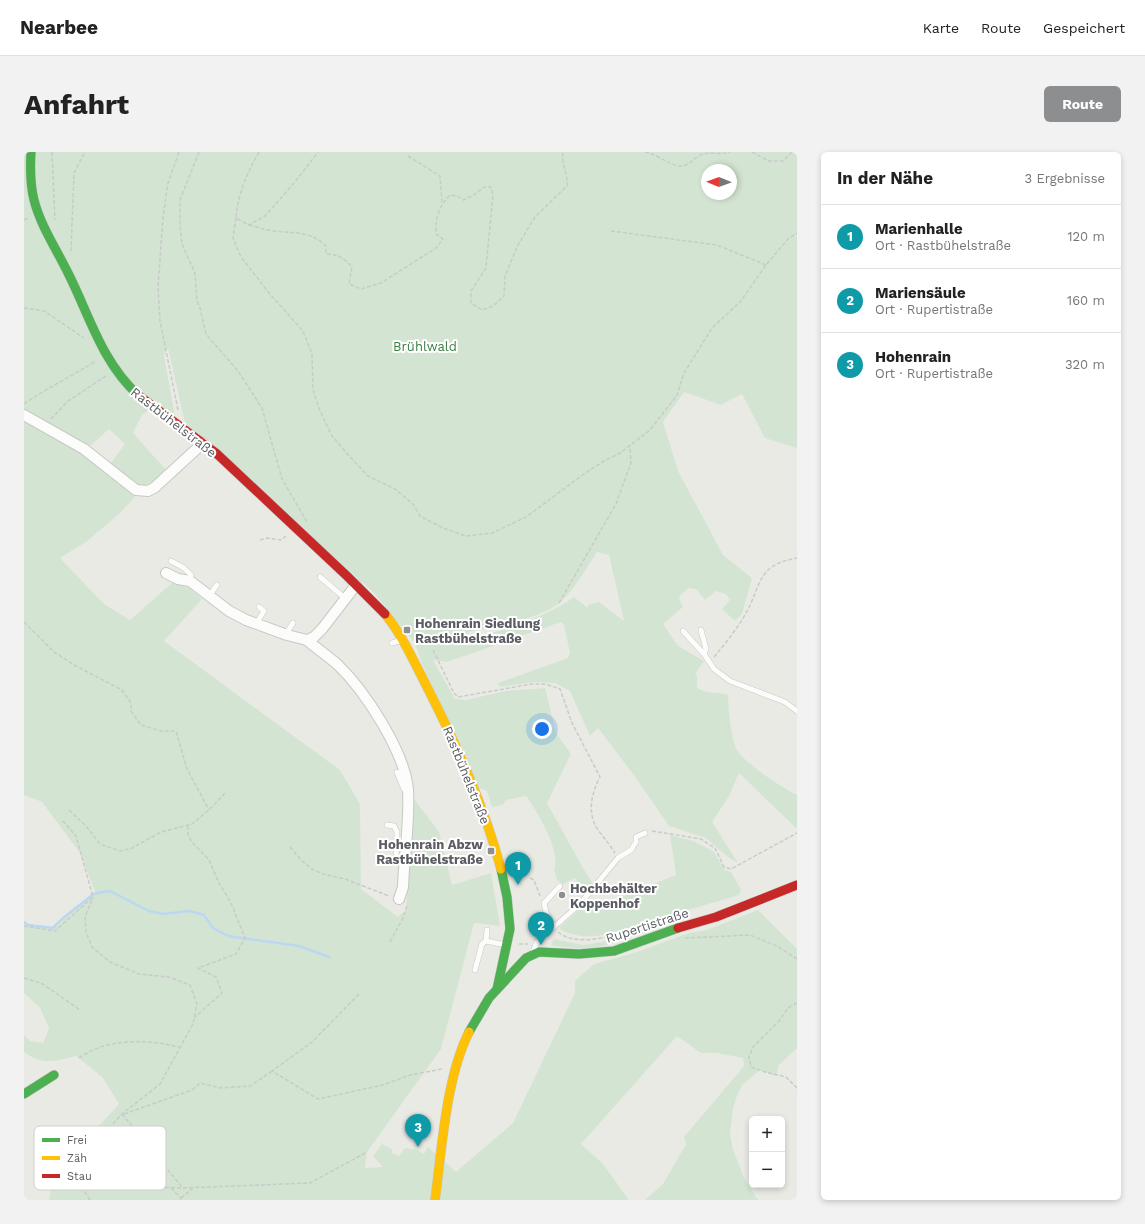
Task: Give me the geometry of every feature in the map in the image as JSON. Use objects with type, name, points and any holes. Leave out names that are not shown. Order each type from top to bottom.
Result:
[{"type":"street","name":"Rastbühelstraße","points":[[31,152],[28,170],[31,198],[36,212],[70,274],[105,356],[115,370],[138,395],[204,443],[295,527],[356,585],[394,626],[403,640],[458,749],[486,822],[503,878],[510,916],[508,945],[498,974],[497,989]]},
{"type":"street","points":[[24,415],[84,448],[136,490],[141,491],[154,488],[204,443]]},
{"type":"street","points":[[166,573],[178,580],[190,581],[229,611],[256,624],[285,637],[307,640],[314,637],[356,585]]},
{"type":"street","points":[[307,640],[338,665],[357,687],[378,718],[401,759],[407,781],[408,799],[403,887],[398,900]]},
{"type":"street","name":"Rupertistraße","points":[[435,1200],[450,1094],[459,1053],[477,1016],[497,989],[517,966],[532,955],[548,952],[579,954],[614,951],[677,928],[716,917],[797,885]]},
{"type":"street","points":[[24,1094],[54,1075]]},
{"type":"lane","points":[[171,561],[184,568],[191,575],[190,581]]},
{"type":"lane","points":[[320,577],[346,599]]},
{"type":"lane","points":[[208,596],[217,585]]},
{"type":"lane","points":[[256,624],[264,611],[259,607]]},
{"type":"lane","points":[[285,637],[292,623]]},
{"type":"lane","points":[[701,630],[706,649],[704,654]]},
{"type":"lane","points":[[683,631],[704,654],[714,669],[730,681],[786,702],[797,711]]},
{"type":"lane","points":[[392,643],[403,640]]},
{"type":"lane","points":[[396,772],[408,799]]},
{"type":"lane","points":[[387,825],[394,826],[397,832],[396,862],[404,863]]},
{"type":"lane","points":[[532,955],[537,942],[580,904],[618,858],[631,850],[636,842],[636,837],[645,833]]},
{"type":"lane","points":[[554,927],[546,912],[544,902],[560,886]]},
{"type":"lane","points":[[475,970],[482,944],[486,941],[487,930]]},
{"type":"lane","points":[[486,941],[508,945]]},
{"type":"path","points":[[52,152],[55,225]]},
{"type":"path","points":[[71,251],[74,173],[85,152]]},
{"type":"path","points":[[179,152],[168,183],[162,218],[158,287],[160,321],[179,414],[180,426]]},
{"type":"path","points":[[199,152],[180,200],[180,226],[182,244],[195,273],[197,301],[206,334],[238,371],[262,408],[282,479],[309,525]]},
{"type":"path","points":[[259,152],[248,172],[237,200],[233,238],[241,257],[269,293],[303,331],[312,354],[313,389],[319,409],[332,436],[350,458],[368,476],[395,489],[413,504],[420,516],[443,528],[466,536],[492,533],[526,517],[584,474],[630,446],[650,430],[677,395],[684,373],[712,328],[740,302],[788,239],[797,233]]},
{"type":"path","points":[[249,225],[265,216],[295,182],[318,152]]},
{"type":"path","points":[[442,203],[450,195],[457,196],[463,200],[474,195],[484,187],[491,187],[493,195],[486,268],[471,291],[471,303],[482,310],[493,306],[504,296],[505,276],[518,245],[535,217],[567,186],[568,176],[562,158],[563,152]]},
{"type":"path","points":[[645,152],[653,154],[678,166],[687,166],[702,154],[713,152],[724,154],[730,152]]},
{"type":"path","points":[[752,152],[769,161],[783,161],[792,152]]},
{"type":"path","points":[[236,218],[249,225],[267,230],[302,232],[318,238],[326,246],[326,254],[336,254],[345,259],[352,267],[349,284],[360,289],[381,283],[436,248],[443,239],[436,234],[435,222],[442,203],[440,176],[408,156]]},
{"type":"path","points":[[611,231],[717,245],[766,266]]},
{"type":"path","points":[[24,308],[44,311],[85,339]]},
{"type":"path","points":[[24,404],[105,356]]},
{"type":"path","points":[[44,427],[68,401],[115,370]]},
{"type":"path","points":[[559,603],[616,504],[630,463],[630,446]]},
{"type":"path","points":[[260,540],[267,538],[280,540],[295,527]]},
{"type":"path","points":[[710,663],[746,614],[758,585],[766,572],[773,565],[781,561],[797,558]]},
{"type":"path","points":[[24,622],[34,630],[54,652],[76,666],[122,690],[131,703],[131,711],[141,725],[162,731],[176,731],[187,769],[209,810]]},
{"type":"path","points":[[433,650],[454,693],[458,697],[532,684],[545,684],[560,689],[572,723],[600,777],[591,804],[593,820],[597,829],[618,858]]},
{"type":"path","points":[[69,810],[86,826],[100,844],[120,852],[132,848],[161,832],[188,826],[209,810],[226,792]]},
{"type":"path","points":[[63,821],[76,836],[93,897],[85,916],[86,932],[92,947],[110,962],[138,974],[169,977],[190,985],[197,1004],[193,1024],[160,1084],[122,1114],[112,1126]]},
{"type":"path","points":[[188,826],[188,835],[192,842],[209,860],[218,883],[231,903],[244,938],[236,954],[198,968],[216,977],[222,993],[195,1017]]},
{"type":"path","points":[[645,833],[648,830],[701,840],[715,848],[724,867],[731,870],[797,833]]},
{"type":"path","points":[[290,847],[301,860],[312,869],[323,874],[345,879],[398,900]]},
{"type":"path","points":[[516,870],[522,869],[522,866]]},
{"type":"path","points":[[530,878],[534,880],[544,902]]},
{"type":"path","points":[[24,926],[55,930],[93,897]]},
{"type":"path","points":[[554,927],[564,937],[582,940],[638,930]]},
{"type":"path","points":[[681,939],[697,936],[750,936],[769,942],[797,959]]},
{"type":"path","points":[[24,978],[43,984],[80,1010]]},
{"type":"path","points":[[122,1114],[192,1090],[200,1083],[220,1088],[250,1086],[312,1042],[359,994]]},
{"type":"path","points":[[797,1003],[788,1008],[779,1021],[753,1047],[749,1057],[751,1066],[765,1072],[786,1077],[797,1088]]},
{"type":"path","points":[[79,1058],[97,1049],[140,1041],[159,1042],[180,1047]]},
{"type":"path","points":[[272,1071],[318,1099],[383,1085],[410,1075],[442,1069]]},
{"type":"path","points":[[122,1114],[132,1126]]},
{"type":"path","points":[[166,1188],[310,1183],[367,1152]]},
{"type":"path","points":[[166,1167],[183,1188]]},
{"type":"path","points":[[171,1188],[180,1199],[194,1187]]},
{"type":"path","points":[[83,1190],[90,1200]]},
{"type":"green space","name":"Brühlwald","points":[[24,152],[797,152],[797,448],[765,438],[742,394],[721,405],[684,392],[663,422],[678,471],[723,555],[752,578],[742,614],[735,621],[722,609],[730,600],[726,594],[716,591],[705,600],[696,589],[689,588],[681,594],[679,598],[683,607],[663,624],[678,646],[704,661],[695,674],[697,676],[697,688],[704,691],[728,695],[732,735],[739,753],[745,760],[763,774],[797,795],[797,829],[739,773],[729,796],[712,822],[738,863],[729,858],[706,838],[669,826],[636,778],[598,728],[590,736],[570,691],[555,683],[535,682],[500,687],[498,683],[568,658],[570,653],[564,625],[561,622],[447,662],[433,660],[455,699],[466,700],[505,691],[545,688],[556,733],[571,754],[547,803],[593,884],[584,892],[575,878],[563,884],[557,880],[554,869],[556,862],[547,831],[526,796],[506,800],[503,805],[492,807],[487,791],[477,787],[422,664],[415,643],[374,593],[185,423],[168,348],[164,355],[175,417],[150,409],[142,415],[133,433],[167,471],[158,479],[144,485],[132,482],[110,464],[125,444],[109,429],[89,447],[92,459],[135,497],[120,513],[86,542],[60,558],[104,604],[130,620],[173,582],[189,588],[202,599],[164,641],[340,770],[360,804],[361,889],[398,917],[406,910],[414,799],[439,832],[452,885],[491,873],[500,926],[474,923],[441,1049],[367,1152],[365,1168],[383,1167],[373,1156],[382,1144],[392,1149],[392,1153],[399,1156],[405,1148],[417,1150],[424,1154],[428,1147],[456,1172],[513,1123],[575,993],[575,981],[594,964],[634,953],[689,933],[707,930],[758,910],[797,949],[797,1048],[779,1065],[776,1076],[760,1070],[742,1085],[733,1108],[730,1135],[733,1149],[744,1178],[758,1200],[645,1200],[663,1184],[686,1144],[684,1137],[744,1066],[743,1058],[717,1053],[701,1053],[677,1036],[581,1144],[603,1164],[629,1200],[49,1200],[51,1190],[166,1190],[166,1126],[99,1126],[119,1104],[102,1077],[76,1056],[55,1061],[43,1061],[24,1052],[24,1035],[30,1041],[43,1043],[49,1028],[40,1008],[24,993],[24,922],[28,925],[53,928],[58,922],[64,919],[95,892],[80,853],[42,802],[24,795]],"holes":[[[597,552],[609,555],[624,621],[599,602],[588,605],[588,608],[574,597],[564,604],[538,617],[468,639],[468,632],[527,619],[549,610],[558,604],[569,594]]]},
{"type":"green space","points":[[670,835],[693,841],[713,851],[725,870],[731,872],[741,890],[739,895],[640,924],[638,928],[608,934],[597,936],[577,935],[568,933],[559,928],[582,907],[582,910],[587,911],[676,875]]},
{"type":"green space","points":[[554,939],[583,945],[622,939],[614,943],[597,947],[569,948],[551,945]]},
{"type":"waterway","points":[[93,894],[110,891],[149,911],[163,914],[190,911],[204,915],[213,928],[228,936],[299,946],[329,957]]},
{"type":"waterway","points":[[24,922],[28,925],[53,928],[92,895]]},
{"type":"traffic: fast","points":[[31,152],[30,170],[32,188],[34,200],[41,220],[106,354],[115,368],[138,395]]},
{"type":"traffic: fast","points":[[497,989],[510,929],[507,897],[501,869]]},
{"type":"traffic: fast","points":[[469,1032],[489,998],[526,958],[539,952],[579,954],[614,951],[678,928]]},
{"type":"traffic: fast","points":[[24,1094],[54,1075]]},
{"type":"traffic: slow","points":[[385,614],[407,648],[458,752],[478,798],[501,869]]},
{"type":"traffic: slow","points":[[435,1200],[450,1092],[461,1050],[469,1032]]},
{"type":"traffic: jam","points":[[138,395],[216,453],[347,576],[385,614]]},
{"type":"traffic: jam","points":[[678,928],[716,917],[797,885]]},
{"type":"place","name":"Hohenrain Siedlung Rastbühelstraße","points":[[407,630]]},
{"type":"place","name":"Hohenrain Abzw Rastbühelstraße","points":[[491,851]]},
{"type":"place","name":"Marienhalle","points":[[518,885]]},
{"type":"place","name":"Hochbehälter Koppenhof","points":[[562,895]]},
{"type":"place","name":"Mariensäule","points":[[541,945]]},
{"type":"place","name":"Hohenrain","points":[[418,1147]]}]
